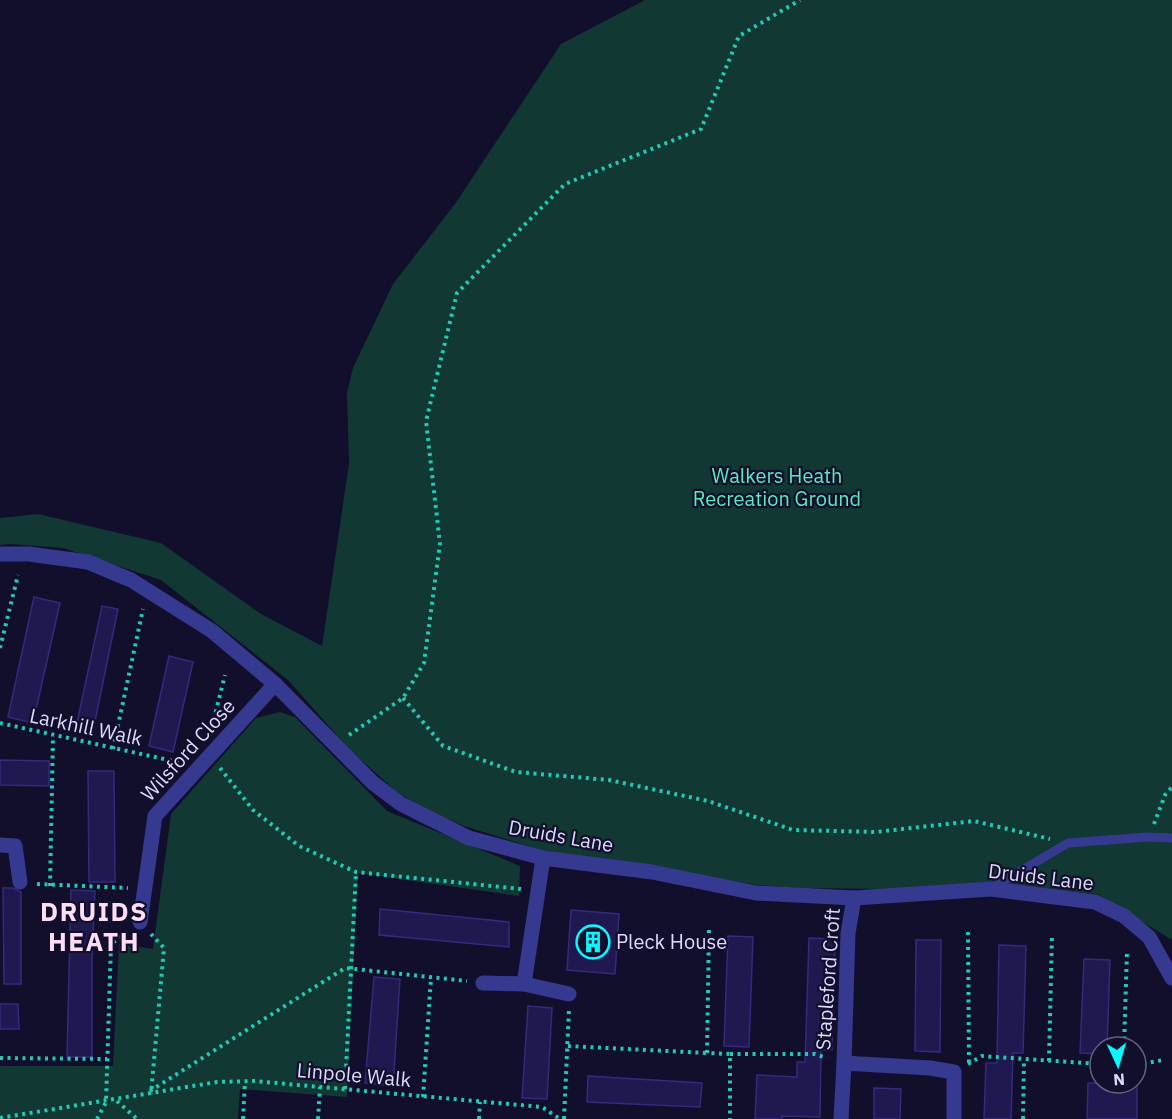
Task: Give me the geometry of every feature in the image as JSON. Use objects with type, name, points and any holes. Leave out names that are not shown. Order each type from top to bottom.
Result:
[{"type":"street","name":"Druids Lane","points":[[0,554],[29,554],[88,562],[131,580],[212,631],[275,684],[373,783],[401,804],[469,838],[543,858],[652,872],[756,893],[854,898],[991,889],[1095,902],[1124,916],[1149,937],[1172,978]]},
{"type":"street","name":"Wilsford Close","points":[[140,922],[155,816],[275,684]]},
{"type":"street","points":[[0,846],[15,846],[20,882]]},
{"type":"street","points":[[525,984],[543,858]]},
{"type":"street","name":"Stapleford Croft","points":[[841,1119],[848,933],[854,898]]},
{"type":"street","points":[[483,983],[525,984],[569,994]]},
{"type":"street","name":"Stapleford Croft","points":[[844,1063],[930,1068],[954,1072]]},
{"type":"street","points":[[954,1072],[954,1119]]},
{"type":"lane","points":[[991,889],[1068,843],[1148,837],[1172,838]]},
{"type":"path","points":[[335,744],[403,698],[424,663],[440,544],[426,421],[457,293],[565,184],[701,129],[739,36],[800,0]]},
{"type":"path","points":[[0,648],[18,575]]},
{"type":"path","points":[[113,748],[144,608]]},
{"type":"path","points":[[209,736],[225,675]]},
{"type":"path","points":[[403,698],[443,746],[516,772],[620,782],[708,801],[793,830],[876,832],[974,821],[1068,843]]},
{"type":"path","name":"Larkhill Walk","points":[[0,723],[113,748],[205,761]]},
{"type":"path","points":[[50,886],[53,736]]},
{"type":"path","points":[[205,761],[253,810],[299,846],[356,872],[538,891]]},
{"type":"path","points":[[1148,837],[1165,795],[1172,787]]},
{"type":"path","points":[[345,1089],[356,872]]},
{"type":"path","points":[[20,882],[50,886],[145,888]]},
{"type":"path","points":[[97,1119],[106,1102],[111,944],[140,922],[164,948],[151,1092]]},
{"type":"path","points":[[707,1053],[709,930]]},
{"type":"path","points":[[968,932],[969,1064]]},
{"type":"path","points":[[1049,1061],[1052,934]]},
{"type":"path","points":[[1124,1035],[1127,951]]},
{"type":"path","name":"Linpole Walk","points":[[0,1118],[142,1096],[345,968],[351,969]]},
{"type":"path","points":[[351,969],[483,983]]},
{"type":"path","points":[[423,1097],[431,978]]},
{"type":"path","points":[[562,1119],[568,1046],[569,994]]},
{"type":"path","points":[[568,1046],[730,1054],[814,1054],[844,1063]]},
{"type":"path","points":[[730,1054],[730,1119]]},
{"type":"path","points":[[954,1072],[982,1056],[1088,1063]]},
{"type":"path","points":[[0,1058],[107,1059]]},
{"type":"path","points":[[1023,1119],[1024,1059]]},
{"type":"path","points":[[1148,1063],[1163,1060]]},
{"type":"path","name":"Linpole Walk","points":[[151,1092],[217,1082],[245,1082],[542,1107],[562,1119]]},
{"type":"path","points":[[243,1119],[245,1082]]},
{"type":"path","points":[[318,1119],[320,1087]]},
{"type":"path","points":[[117,1100],[137,1119]]},
{"type":"path","points":[[479,1119],[480,1102]]},
{"type":"green space","name":"Walkers Heath Recreation Ground","points":[[645,0],[1172,0],[1172,940],[1097,894],[991,885],[878,889],[758,885],[541,850],[464,826],[424,809],[396,791],[350,750],[288,680],[161,580],[63,548],[0,545],[0,518],[38,514],[161,543],[261,614],[322,646],[349,464],[347,393],[353,368],[393,284],[455,204],[561,44]]},
{"type":"green space","points":[[280,712],[295,717],[387,811],[520,866],[519,896],[358,873],[347,1097],[240,1089],[238,1119],[0,1119],[0,1066],[113,1066],[119,944],[153,949],[171,814],[256,718]]},
{"type":"building","points":[[34,597],[60,603],[33,723],[8,717]]},
{"type":"building","points":[[102,606],[118,609],[92,736],[75,732]]},
{"type":"building","points":[[169,656],[193,662],[173,752],[149,746]]},
{"type":"building","points":[[0,760],[49,761],[49,786],[0,785]]},
{"type":"building","points":[[88,771],[114,771],[115,882],[89,882]]},
{"type":"building","points":[[3,888],[13,888],[21,892],[21,984],[4,984]]},
{"type":"building","points":[[71,890],[95,891],[92,1057],[67,1057]]},
{"type":"building","points":[[380,909],[509,922],[509,947],[379,935]]},
{"type":"building","name":"Pleck House","points":[[571,910],[619,914],[615,974],[567,970]]},
{"type":"building","points":[[728,936],[753,937],[749,1047],[724,1046]]},
{"type":"building","points":[[809,938],[835,939],[832,1050],[821,1050],[820,1117],[782,1116],[782,1119],[755,1119],[757,1075],[797,1077],[797,1062],[805,1062]]},
{"type":"building","points":[[916,940],[941,940],[940,1052],[915,1051]]},
{"type":"building","points":[[999,945],[1026,946],[1023,1053],[1013,1053],[1011,1119],[984,1119],[986,1063],[997,1063]]},
{"type":"building","points":[[1084,959],[1110,960],[1107,1035],[1088,1035],[1088,1053],[1080,1053]]},
{"type":"building","points":[[374,977],[400,979],[393,1086],[365,1083]]},
{"type":"building","points":[[0,1004],[18,1004],[19,1029],[0,1029]]},
{"type":"building","points":[[528,1006],[552,1008],[547,1099],[522,1098]]},
{"type":"building","points":[[588,1076],[702,1083],[700,1107],[587,1102]]},
{"type":"building","points":[[1088,1083],[1088,1095],[1137,1095],[1137,1119],[1087,1119]]},
{"type":"building","points":[[874,1088],[901,1089],[900,1119],[874,1119]]},
{"type":"place","name":"Pleck House","points":[[593,942]]},
{"type":"district","name":"DRUIDS HEATH","points":[[94,927]]}]
